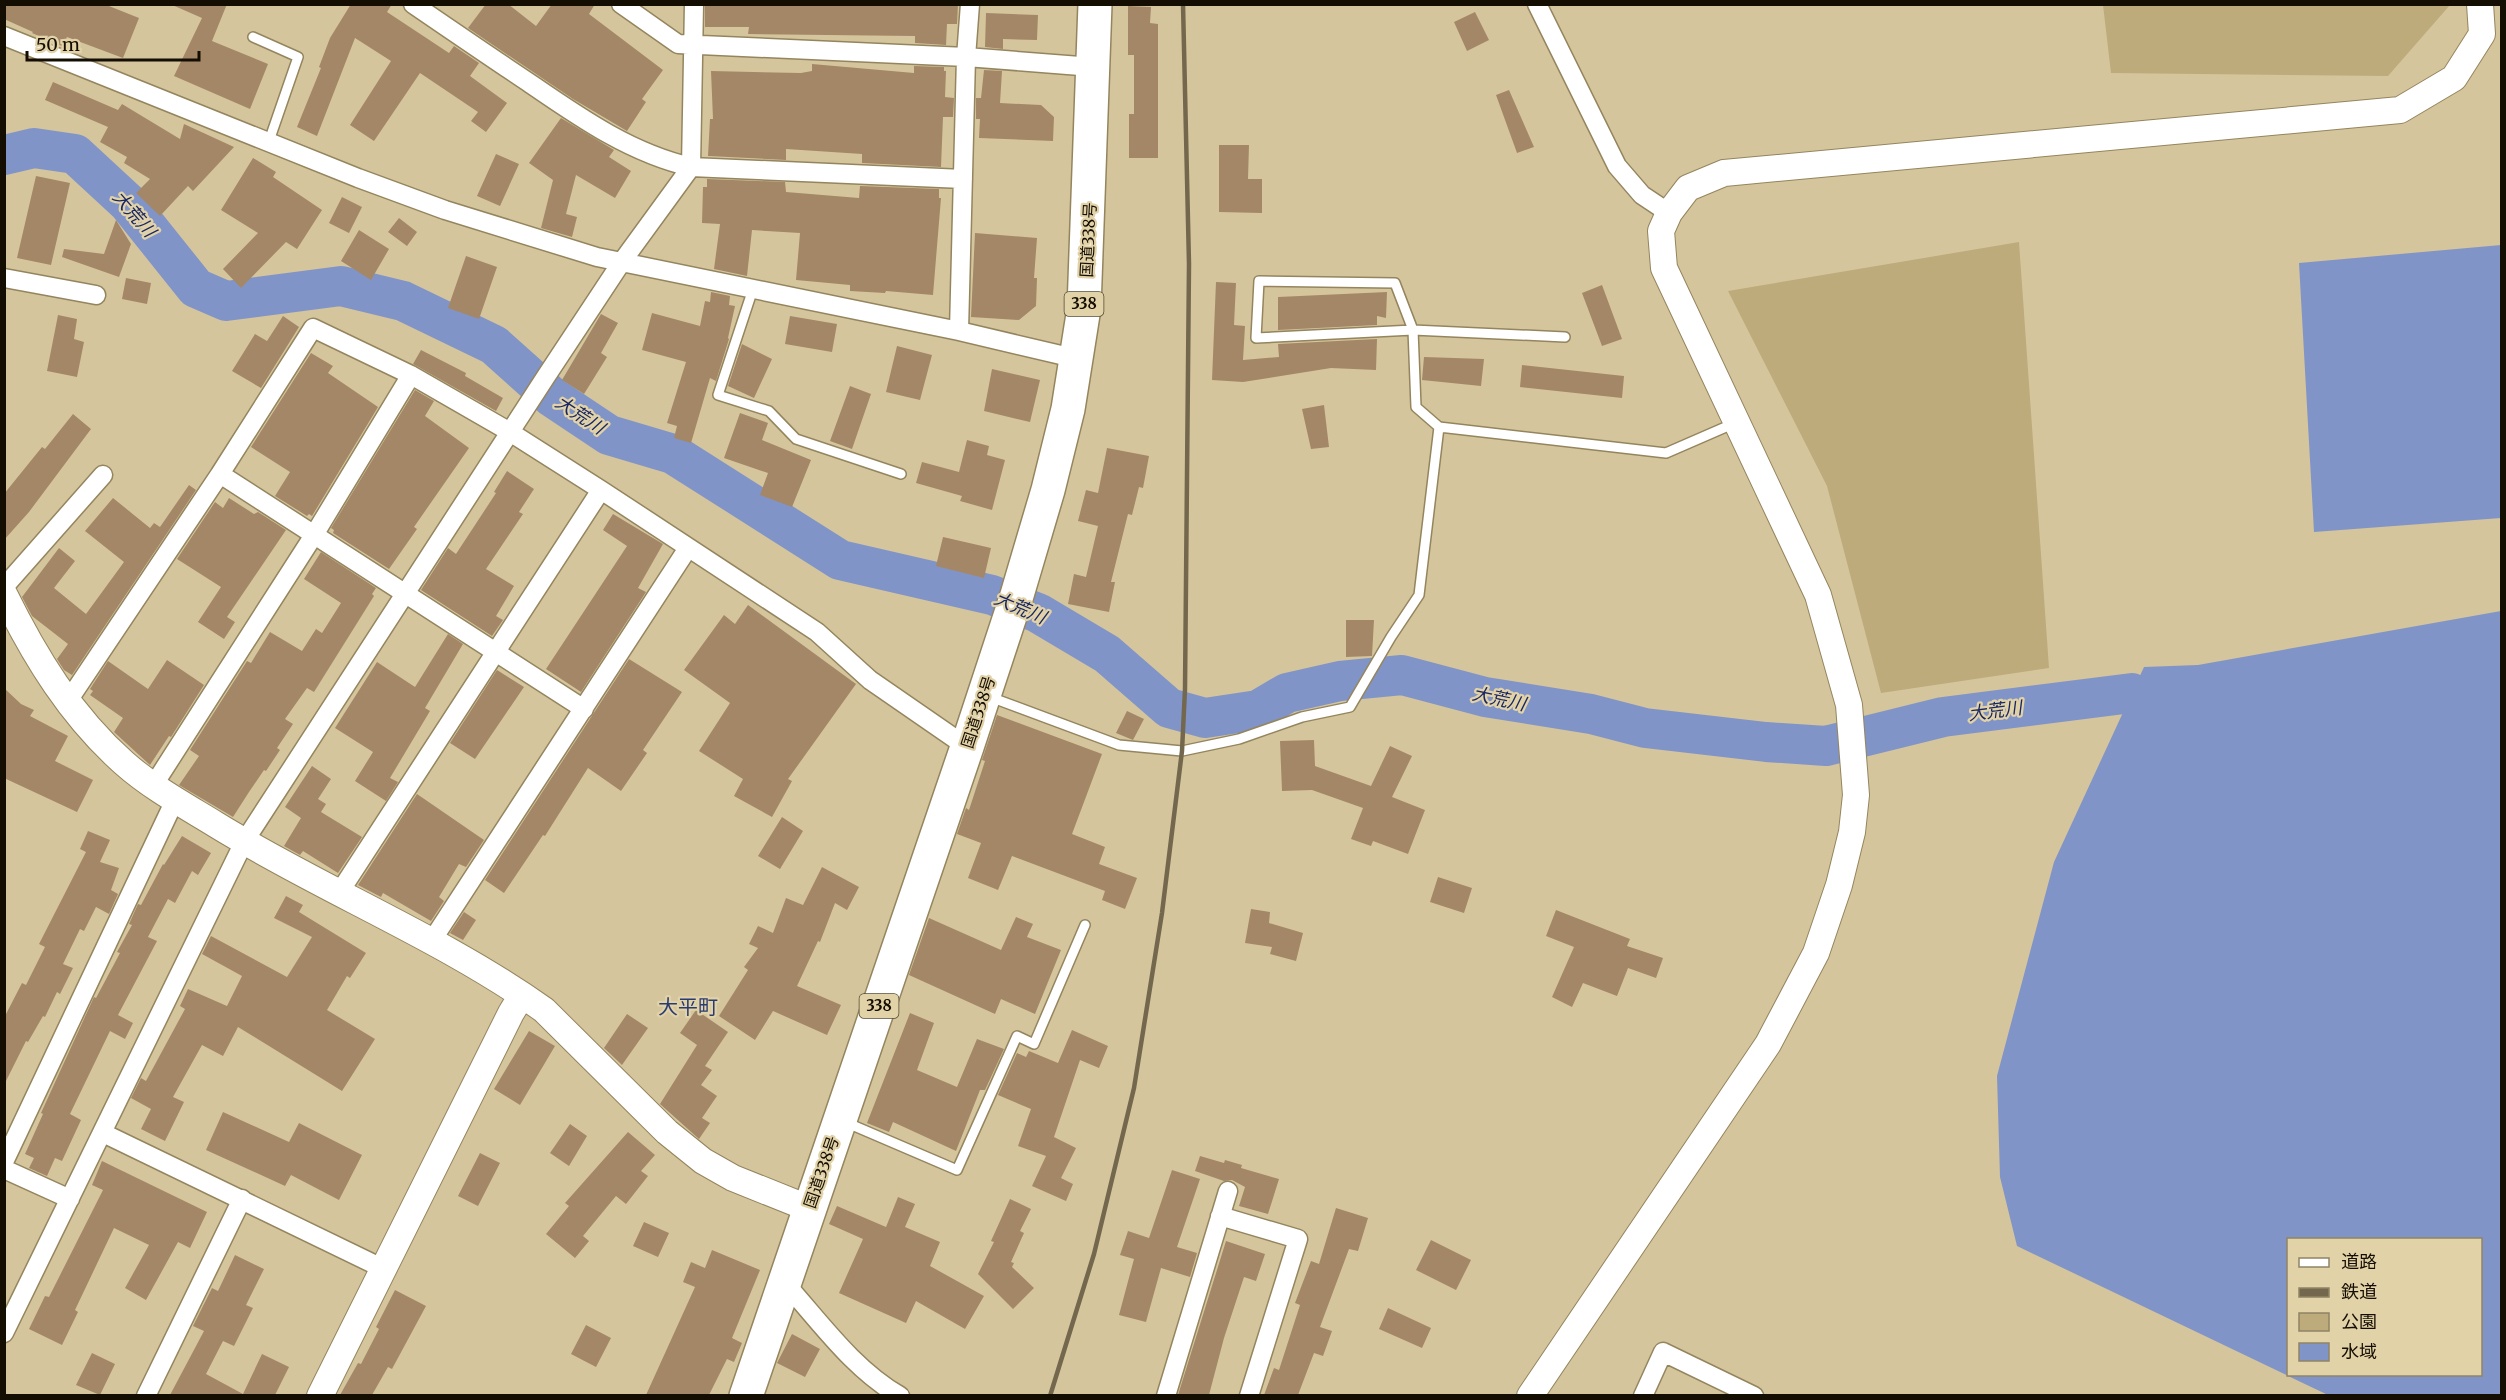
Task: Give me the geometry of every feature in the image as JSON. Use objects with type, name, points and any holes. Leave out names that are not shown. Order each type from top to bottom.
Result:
[{"type":"highway","name":"国道338号","points":[[746,1395],[967,747],[1048,490],[1078,358],[1086,263],[1095,4]]},
{"type":"street","points":[[413,4],[568,110],[627,145],[667,162],[691,167],[963,179]]},
{"type":"street","points":[[621,4],[678,44],[966,57],[1093,67]]},
{"type":"street","points":[[4,1333],[244,842],[404,592],[621,263],[691,167],[694,4]]},
{"type":"street","points":[[959,330],[966,57],[970,4]]},
{"type":"street","points":[[1537,4],[1617,166],[1642,195],[1669,213]]},
{"type":"street","points":[[1530,1395],[1768,1044],[1816,953],[1839,885],[1852,832],[1856,795],[1848,705],[1818,595],[1664,268],[1661,231],[1669,213],[1688,188],[1725,173],[2400,110],[2454,78],[2482,34],[2480,4]]},
{"type":"street","points":[[4,36],[358,178],[445,210],[621,263],[959,330],[1078,358]]},
{"type":"street","points":[[4,278],[96,296]]},
{"type":"street","points":[[68,701],[220,474],[313,328],[411,375],[510,432],[601,490],[817,632],[870,680],[967,747]]},
{"type":"street","points":[[153,786],[314,535],[411,375]]},
{"type":"street","points":[[220,474],[584,709]]},
{"type":"street","points":[[4,587],[103,475]]},
{"type":"street","points":[[339,893],[601,490]]},
{"type":"street","points":[[431,942],[688,548]]},
{"type":"street","points":[[4,594],[45,671],[68,701],[124,763],[153,786],[244,842],[431,942],[522,995],[543,1010],[668,1132],[703,1161],[733,1178],[808,1208]]},
{"type":"street","points":[[4,1162],[175,800]]},
{"type":"street","points":[[320,1395],[382,1268],[522,995]]},
{"type":"street","points":[[103,1132],[382,1268]]},
{"type":"street","points":[[4,1169],[70,1199]]},
{"type":"street","points":[[1166,1395],[1228,1191]]},
{"type":"street","points":[[146,1395],[242,1199]]},
{"type":"street","points":[[1220,1216],[1298,1239],[1249,1395]]},
{"type":"street","points":[[785,1284],[854,1360],[889,1389],[900,1395]]},
{"type":"street","points":[[1643,1395],[1663,1352],[1754,1395]]},
{"type":"lane","points":[[253,37],[298,57],[269,141]]},
{"type":"lane","points":[[1565,337],[1413,330],[1256,338],[1259,281],[1395,283],[1413,330],[1416,407],[1439,427],[1666,453],[1737,422]]},
{"type":"lane","points":[[753,289],[718,395],[769,411],[796,439],[901,474]]},
{"type":"lane","points":[[984,695],[1119,746],[1182,751],[1239,740],[1302,717],[1350,707],[1419,595],[1439,427]]},
{"type":"lane","points":[[840,1120],[957,1170],[1017,1036],[1034,1044],[1085,925]]},
{"type":"green space","points":[[2103,4],[2450,5],[2388,76],[2111,73]]},
{"type":"green space","points":[[2019,242],[2049,668],[1881,693],[1827,486],[1728,291]]},
{"type":"water","points":[[2501,245],[2501,518],[2314,532],[2299,263]]},
{"type":"water","points":[[2501,611],[2501,1395],[2328,1395],[2288,1376],[2482,1376],[2482,1238],[2287,1238],[2287,1375],[2017,1246],[2000,1177],[1997,1076],[2054,862],[2144,667],[2198,665]]},
{"type":"building","points":[[4,4],[104,4],[139,18],[123,58],[67,37],[62,46],[32,33],[4,19]]},
{"type":"building","points":[[170,4],[227,4],[212,41],[268,64],[250,109],[174,76],[202,18]]},
{"type":"building","points":[[351,4],[392,4],[387,12],[449,53],[454,46],[479,63],[470,76],[507,103],[486,132],[471,121],[478,112],[420,73],[374,141],[350,125],[391,61],[355,38],[317,136],[297,127],[321,68],[319,67],[330,38]]},
{"type":"building","points":[[486,4],[508,4],[536,26],[552,4],[595,4],[589,14],[663,70],[642,99],[646,102],[627,131],[573,99],[468,28]]},
{"type":"building","points":[[705,4],[958,4],[957,24],[947,24],[946,45],[915,43],[915,36],[748,34],[749,27],[705,27]]},
{"type":"building","points":[[1128,6],[1151,7],[1150,23],[1158,24],[1158,158],[1129,158],[1129,114],[1134,114],[1134,55],[1128,55]]},
{"type":"building","points":[[1475,12],[1489,40],[1467,51],[1454,22]]},
{"type":"building","points":[[986,13],[1038,15],[1037,40],[1003,39],[1003,49],[985,47]]},
{"type":"building","points":[[812,64],[914,73],[914,66],[944,67],[946,71],[945,97],[954,98],[953,117],[943,117],[941,167],[862,163],[862,154],[786,149],[786,160],[708,156],[710,119],[713,119],[711,71],[801,73],[812,71]]},
{"type":"building","points":[[984,70],[1002,71],[1000,103],[1041,105],[1054,117],[1053,141],[979,138],[980,119],[976,119],[976,98],[981,98]]},
{"type":"building","points":[[53,82],[118,110],[122,104],[180,139],[184,124],[234,147],[193,191],[188,186],[160,216],[136,193],[150,179],[124,163],[127,157],[100,142],[108,127],[45,100]]},
{"type":"building","points":[[1509,90],[1534,147],[1517,153],[1496,95]]},
{"type":"building","points":[[561,118],[614,150],[609,157],[631,171],[615,198],[576,175],[566,214],[577,217],[572,237],[541,228],[553,180],[529,163]]},
{"type":"building","points":[[1219,145],[1249,145],[1248,179],[1262,179],[1262,213],[1219,212]]},
{"type":"building","points":[[496,154],[519,164],[500,206],[477,196]]},
{"type":"building","points":[[253,158],[276,172],[273,177],[322,210],[297,249],[286,242],[241,288],[223,269],[258,233],[221,210]]},
{"type":"building","points":[[36,176],[70,183],[51,265],[17,258]]},
{"type":"building","points":[[707,179],[785,182],[786,192],[859,198],[860,186],[939,189],[939,198],[941,198],[933,295],[850,291],[850,285],[796,280],[800,233],[752,230],[747,276],[714,269],[720,224],[702,223],[703,187],[707,187]]},
{"type":"building","points":[[342,197],[362,207],[349,233],[329,223]]},
{"type":"building","points":[[399,218],[417,232],[407,246],[388,232]]},
{"type":"building","points":[[116,220],[131,244],[119,277],[62,257],[64,249],[104,254]]},
{"type":"building","points":[[359,230],[389,249],[371,280],[341,261]]},
{"type":"building","points":[[975,233],[1037,238],[1034,278],[1037,278],[1036,306],[1019,320],[971,317]]},
{"type":"building","points":[[466,256],[497,267],[479,319],[448,308]]},
{"type":"building","points":[[126,278],[151,283],[147,304],[122,299]]},
{"type":"building","points":[[1216,282],[1236,283],[1234,325],[1245,326],[1243,360],[1279,357],[1278,344],[1377,339],[1376,370],[1331,368],[1243,382],[1212,380]]},
{"type":"building","points":[[1602,285],[1622,339],[1602,346],[1582,293]]},
{"type":"building","points":[[711,292],[730,296],[729,305],[735,306],[729,339],[716,381],[710,378],[691,443],[674,438],[677,426],[667,423],[686,362],[642,350],[652,313],[700,326],[705,301],[710,302]]},
{"type":"building","points":[[1387,292],[1386,318],[1377,316],[1377,325],[1278,330],[1278,297]]},
{"type":"building","points":[[601,314],[618,323],[601,353],[607,357],[584,394],[562,380]]},
{"type":"building","points":[[58,315],[77,319],[74,339],[84,342],[77,377],[47,371]]},
{"type":"building","points":[[283,316],[299,327],[261,388],[232,371],[255,334],[267,341]]},
{"type":"building","points":[[790,316],[837,324],[832,352],[785,344]]},
{"type":"building","points":[[742,344],[772,359],[754,398],[728,386]]},
{"type":"building","points":[[897,346],[932,355],[920,400],[886,392]]},
{"type":"building","points":[[421,350],[466,373],[465,376],[503,398],[496,411],[413,364]]},
{"type":"building","points":[[311,353],[333,366],[328,373],[378,407],[312,516],[309,514],[307,516],[275,496],[290,472],[251,447]]},
{"type":"building","points":[[1424,357],[1484,359],[1481,386],[1422,380]]},
{"type":"building","points":[[1522,365],[1624,376],[1622,398],[1520,387]]},
{"type":"building","points":[[992,369],[1040,380],[1030,422],[984,411]]},
{"type":"building","points":[[850,386],[871,394],[852,449],[830,441]]},
{"type":"building","points":[[415,390],[434,401],[425,416],[469,448],[414,527],[417,529],[389,569],[333,533],[334,530],[331,528]]},
{"type":"building","points":[[1324,405],[1329,447],[1311,449],[1302,409]]},
{"type":"building","points":[[740,413],[768,423],[762,440],[811,460],[792,507],[760,495],[768,473],[724,458]]},
{"type":"building","points":[[73,414],[91,429],[29,512],[4,540],[4,494],[42,447],[45,449]]},
{"type":"building","points":[[967,440],[989,446],[987,455],[1005,460],[992,510],[960,501],[962,496],[916,483],[922,462],[959,472]]},
{"type":"building","points":[[1107,448],[1149,456],[1143,488],[1139,487],[1132,515],[1128,514],[1111,582],[1115,582],[1109,612],[1068,604],[1074,574],[1086,577],[1098,526],[1078,521],[1086,490],[1098,493]]},
{"type":"building","points":[[507,471],[534,489],[519,512],[523,514],[486,569],[514,586],[496,616],[503,620],[492,636],[421,590],[448,548],[456,554],[496,493],[494,492]]},
{"type":"building","points":[[189,485],[196,490],[72,675],[64,670],[57,659],[68,644],[32,616],[22,597],[59,548],[75,561],[54,588],[86,614],[124,562],[85,531],[113,498],[150,528],[154,523],[160,527]]},
{"type":"building","points":[[229,498],[254,514],[258,512],[286,530],[227,617],[235,622],[224,639],[198,622],[221,587],[177,559],[215,502],[223,508]]},
{"type":"building","points":[[613,514],[663,544],[638,588],[646,592],[581,692],[546,669],[627,546],[603,530]]},
{"type":"building","points":[[943,537],[991,548],[984,578],[936,566]]},
{"type":"building","points":[[321,552],[376,588],[372,594],[374,596],[314,692],[307,688],[285,719],[293,724],[277,748],[280,750],[233,817],[179,785],[199,756],[190,750],[247,661],[251,663],[270,632],[302,651],[316,629],[322,633],[341,603],[304,579]]},
{"type":"building","points":[[748,605],[856,684],[788,779],[792,781],[772,817],[734,796],[743,779],[699,751],[730,703],[684,670],[724,615],[735,624]]},
{"type":"building","points":[[1346,620],[1374,620],[1372,656],[1346,657]]},
{"type":"building","points":[[448,634],[463,644],[425,708],[430,711],[390,778],[398,782],[386,801],[355,781],[373,752],[335,728],[377,662],[415,687]]},
{"type":"building","points":[[629,659],[682,692],[643,750],[647,753],[621,791],[588,768],[545,836],[543,835],[504,893],[485,880]]},
{"type":"building","points":[[167,660],[204,685],[150,765],[114,732],[123,718],[90,695],[93,691],[90,689],[108,661],[148,689]]},
{"type":"building","points":[[497,670],[524,687],[475,759],[450,743]]},
{"type":"building","points":[[4,688],[21,704],[34,710],[30,716],[68,736],[55,761],[93,780],[77,812],[4,778]]},
{"type":"building","points":[[1127,711],[1144,719],[1133,740],[1116,733]]},
{"type":"building","points":[[997,715],[1102,754],[1072,834],[1105,847],[1099,864],[1137,878],[1125,909],[1102,900],[1105,891],[1012,856],[998,890],[968,878],[981,843],[957,834],[966,808],[969,810]]},
{"type":"building","points":[[1314,740],[1315,766],[1371,786],[1390,746],[1412,756],[1392,797],[1425,810],[1408,854],[1373,841],[1371,846],[1351,839],[1363,808],[1312,790],[1282,791],[1280,741]]},
{"type":"building","points":[[312,766],[331,779],[318,799],[326,804],[321,812],[362,837],[338,873],[303,851],[300,855],[284,846],[301,818],[285,807]]},
{"type":"building","points":[[417,794],[484,840],[466,867],[459,864],[439,897],[444,901],[431,921],[383,893],[381,897],[358,885]]},
{"type":"building","points":[[782,817],[803,831],[780,869],[758,856]]},
{"type":"building","points":[[88,831],[110,840],[100,862],[119,868],[111,890],[118,894],[109,914],[96,907],[84,931],[80,929],[63,964],[73,968],[60,994],[57,992],[45,1017],[43,1016],[28,1042],[26,1041],[4,1085],[4,1018],[22,983],[26,985],[45,947],[39,944],[86,852],[80,849]]},
{"type":"building","points":[[182,836],[211,853],[198,875],[192,871],[175,903],[168,899],[148,937],[157,941],[118,1015],[133,1023],[125,1039],[110,1031],[70,1114],[81,1120],[62,1161],[55,1158],[47,1176],[29,1168],[34,1158],[25,1154],[43,1114],[41,1113],[94,997],[96,998],[120,953],[117,952],[132,925],[129,924],[138,904],[141,905],[163,864]]},
{"type":"building","points":[[822,867],[859,887],[847,910],[835,903],[820,942],[818,941],[797,986],[841,1005],[827,1035],[773,1011],[755,1040],[719,1016],[748,970],[744,967],[758,948],[749,944],[758,926],[773,933],[786,898],[803,905]]},
{"type":"building","points":[[1438,877],[1472,888],[1464,913],[1430,902]]},
{"type":"building","points":[[286,896],[303,905],[299,912],[366,953],[350,978],[347,976],[327,1010],[375,1039],[342,1091],[238,1027],[223,1056],[202,1045],[173,1097],[184,1102],[165,1141],[141,1129],[151,1109],[131,1098],[141,1078],[146,1081],[185,1009],[180,1006],[188,989],[227,1006],[242,976],[202,954],[211,936],[287,977],[312,937],[274,918]]},
{"type":"building","points":[[1251,909],[1270,912],[1269,923],[1303,933],[1296,961],[1270,954],[1272,947],[1245,943]]},
{"type":"building","points":[[1556,910],[1630,939],[1627,946],[1663,958],[1656,978],[1628,968],[1617,996],[1583,983],[1572,1007],[1552,997],[1574,947],[1546,936]]},
{"type":"building","points":[[464,912],[476,920],[463,940],[450,933]]},
{"type":"building","points":[[1016,917],[1033,924],[1027,937],[1061,950],[1035,1014],[1001,999],[995,1014],[909,975],[929,918],[1001,950]]},
{"type":"building","points":[[696,1010],[728,1032],[705,1066],[712,1070],[701,1085],[717,1096],[702,1118],[710,1123],[699,1139],[660,1104],[697,1045],[680,1033]]},
{"type":"building","points":[[910,1013],[934,1023],[917,1070],[957,1087],[977,1039],[1004,1049],[985,1090],[980,1090],[956,1151],[893,1122],[889,1132],[867,1123]]},
{"type":"building","points":[[627,1014],[648,1028],[622,1065],[604,1048]]},
{"type":"building","points":[[1072,1030],[1108,1046],[1099,1068],[1080,1060],[1054,1137],[1076,1148],[1061,1178],[1073,1184],[1066,1201],[1032,1186],[1046,1156],[1018,1146],[1031,1109],[998,1095],[1017,1053],[1026,1057],[1029,1051],[1058,1063]]},
{"type":"building","points":[[529,1031],[555,1046],[520,1105],[494,1089]]},
{"type":"building","points":[[223,1112],[289,1142],[299,1123],[362,1155],[339,1200],[291,1175],[285,1186],[206,1150]]},
{"type":"building","points":[[570,1124],[587,1136],[569,1166],[550,1153]]},
{"type":"building","points":[[628,1132],[655,1155],[641,1171],[648,1176],[626,1204],[616,1196],[583,1236],[589,1241],[575,1258],[546,1234],[569,1206],[565,1203]]},
{"type":"building","points":[[480,1153],[500,1163],[478,1206],[458,1196]]},
{"type":"building","points":[[1200,1156],[1224,1163],[1225,1160],[1242,1165],[1241,1168],[1279,1179],[1268,1214],[1239,1206],[1245,1187],[1232,1180],[1224,1181],[1195,1171]]},
{"type":"building","points":[[102,1161],[207,1212],[190,1248],[178,1242],[146,1300],[125,1288],[149,1245],[114,1228],[75,1310],[78,1312],[62,1345],[29,1329],[45,1296],[49,1297],[103,1190],[92,1185]]},
{"type":"building","points":[[1172,1170],[1200,1179],[1177,1247],[1197,1253],[1190,1277],[1161,1268],[1146,1322],[1119,1315],[1134,1259],[1120,1255],[1128,1231],[1149,1238]]},
{"type":"building","points":[[898,1197],[915,1204],[905,1227],[940,1242],[930,1266],[984,1296],[965,1329],[916,1301],[906,1323],[839,1293],[863,1239],[829,1224],[837,1206],[886,1227]]},
{"type":"building","points":[[1010,1199],[1031,1209],[1020,1231],[1024,1233],[1011,1262],[1014,1263],[1012,1267],[1034,1288],[1013,1309],[978,1274],[994,1242],[991,1241]]},
{"type":"building","points":[[1336,1208],[1368,1218],[1358,1251],[1349,1249],[1320,1327],[1332,1331],[1323,1356],[1314,1353],[1298,1395],[1264,1395],[1274,1368],[1279,1370],[1300,1305],[1295,1303],[1311,1261],[1319,1264]]},
{"type":"building","points":[[644,1222],[669,1233],[658,1257],[633,1246]]},
{"type":"building","points":[[1431,1240],[1471,1260],[1456,1290],[1416,1270]]},
{"type":"building","points":[[1226,1241],[1265,1254],[1256,1281],[1244,1277],[1224,1338],[1209,1395],[1178,1395]]},
{"type":"building","points":[[712,1250],[760,1270],[732,1338],[742,1343],[734,1362],[727,1359],[709,1395],[646,1395],[695,1287],[683,1282],[691,1262],[705,1268]]},
{"type":"building","points":[[235,1255],[264,1269],[246,1305],[253,1308],[234,1346],[223,1341],[206,1374],[243,1394],[262,1354],[289,1367],[275,1395],[170,1395],[204,1331],[193,1326],[212,1288],[218,1291]]},
{"type":"building","points":[[395,1290],[426,1306],[392,1369],[388,1367],[372,1395],[340,1395],[358,1363],[361,1364],[379,1329],[376,1327]]},
{"type":"building","points":[[1388,1308],[1431,1328],[1422,1348],[1379,1329]]},
{"type":"building","points":[[586,1325],[611,1338],[596,1367],[571,1354]]},
{"type":"building","points":[[792,1334],[820,1349],[805,1377],[777,1363]]},
{"type":"building","points":[[92,1353],[115,1364],[100,1395],[76,1385]]},
{"type":"waterway","name":"大荒川","points":[[4,155],[34,148],[75,154],[128,203],[196,288],[226,301],[341,286],[403,301],[494,345],[552,397],[609,435],[673,454],[840,560],[992,595],[1038,613],[1107,654],[1169,708],[1205,718],[1258,710],[1287,693],[1340,681],[1402,675],[1485,697],[1591,714],[1645,728],[1766,742],[1826,746],[1943,717],[2132,693]]},
{"type":"railway","points":[[1050,1396],[1094,1254],[1134,1088],[1162,913],[1182,751],[1185,689],[1189,264],[1183,4]]},
{"type":"district","name":"大平町","points":[[688,1007]]}]
